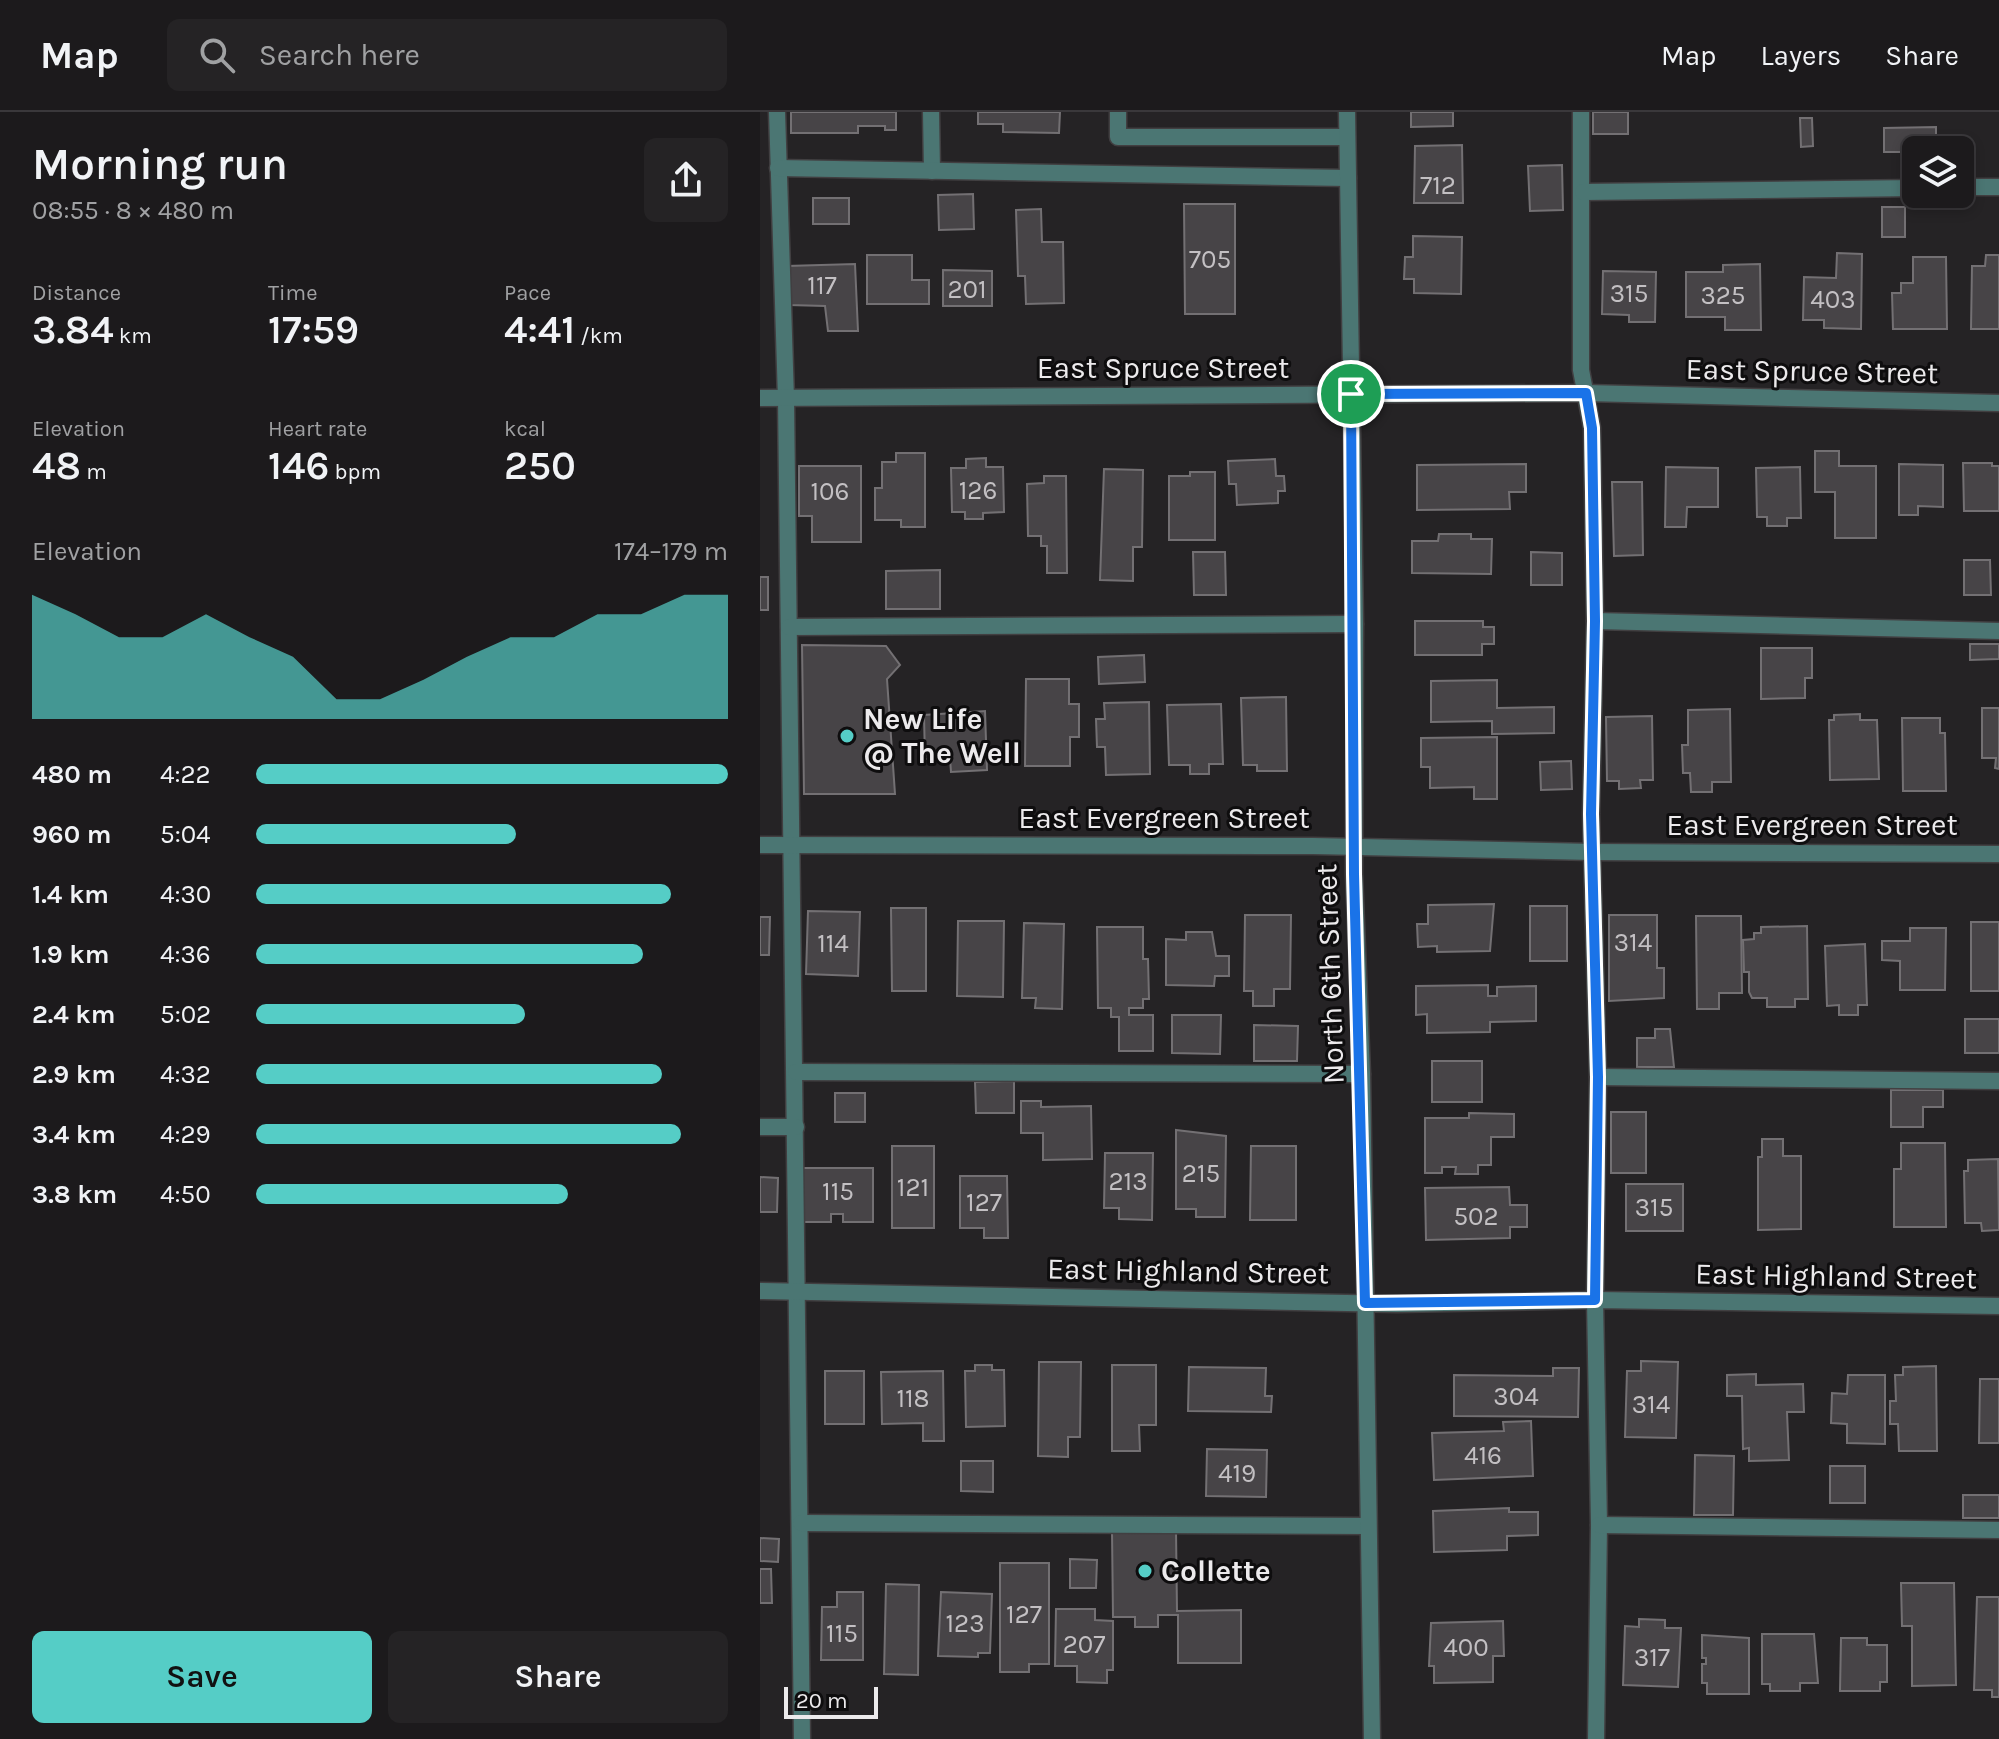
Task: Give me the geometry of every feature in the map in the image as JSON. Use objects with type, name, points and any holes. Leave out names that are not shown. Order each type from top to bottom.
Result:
[{"type":"street","points":[[777,112],[786,399],[802,1739]]},
{"type":"street","points":[[931,112],[932,171]]},
{"type":"street","points":[[1118,112],[1118,137],[1347,137]]},
{"type":"street","name":"North 6th Street","points":[[1347,112],[1355,624],[1354,848],[1362,1074],[1372,1739]]},
{"type":"street","points":[[1581,112],[1581,370],[1592,428],[1595,621],[1593,852],[1598,1077],[1595,1300],[1599,1525],[1596,1739]]},
{"type":"street","points":[[778,168],[1348,178]]},
{"type":"street","points":[[1974,187],[1999,187]]},
{"type":"street","points":[[1583,192],[1902,188]]},
{"type":"street","name":"East Spruce Street","points":[[760,398],[1586,393],[1999,403]]},
{"type":"street","points":[[1595,621],[1999,631]]},
{"type":"street","points":[[789,627],[1355,624]]},
{"type":"street","name":"East Evergreen Street","points":[[760,845],[1999,854]]},
{"type":"street","points":[[796,1072],[1362,1074]]},
{"type":"street","points":[[1598,1077],[1999,1081]]},
{"type":"street","points":[[760,1127],[796,1127]]},
{"type":"street","name":"East Highland Street","points":[[760,1291],[1365,1303],[1595,1300],[1999,1306]]},
{"type":"street","points":[[801,1523],[1368,1526]]},
{"type":"street","points":[[1599,1525],[1999,1530]]},
{"type":"building","points":[[791,112],[896,112],[896,130],[885,130],[885,126],[858,126],[858,133],[791,133]]},
{"type":"building","points":[[978,112],[1060,112],[1059,133],[1003,132],[1003,124],[978,124]]},
{"type":"building","points":[[1411,112],[1453,112],[1453,126],[1411,127]]},
{"type":"building","points":[[1593,112],[1628,112],[1628,134],[1593,134]]},
{"type":"building","points":[[1800,118],[1812,118],[1813,146],[1801,147]]},
{"type":"building","points":[[1936,127],[1936,136],[1902,136],[1901,162],[1901,152],[1884,152],[1884,128]]},
{"type":"building","points":[[1462,145],[1463,203],[1414,203],[1415,146]]},
{"type":"building","points":[[1562,165],[1563,210],[1530,211],[1528,166]]},
{"type":"building","points":[[973,194],[974,229],[939,230],[938,195]]},
{"type":"building","points":[[813,198],[849,198],[849,224],[813,224]]},
{"type":"building","points":[[1184,204],[1235,204],[1235,314],[1185,314]]},
{"type":"building","points":[[1882,207],[1905,208],[1905,237],[1882,237]]},
{"type":"building","points":[[1041,209],[1042,242],[1063,242],[1064,303],[1026,304],[1025,276],[1018,276],[1016,210]]},
{"type":"building","points":[[1413,236],[1462,237],[1461,294],[1414,293],[1414,279],[1404,279],[1405,257],[1413,257]]},
{"type":"building","points":[[1837,253],[1862,254],[1861,329],[1824,328],[1824,320],[1803,320],[1804,277],[1836,278]]},
{"type":"building","points":[[867,255],[912,255],[912,280],[929,280],[929,304],[867,304]]},
{"type":"building","points":[[1986,255],[1999,255],[1999,329],[1971,329],[1972,266],[1985,266]]},
{"type":"building","points":[[1913,257],[1946,257],[1947,329],[1893,329],[1892,293],[1901,293],[1901,283],[1913,283]]},
{"type":"building","points":[[855,264],[858,331],[828,331],[825,306],[789,305],[787,266]]},
{"type":"building","points":[[1760,264],[1761,330],[1725,330],[1725,317],[1686,317],[1686,272],[1723,272],[1723,265]]},
{"type":"building","points":[[943,270],[992,271],[992,306],[943,306]]},
{"type":"building","points":[[1603,271],[1656,272],[1655,322],[1629,322],[1629,315],[1602,314]]},
{"type":"building","points":[[1815,451],[1839,451],[1839,466],[1876,466],[1876,538],[1835,538],[1835,492],[1815,492]]},
{"type":"building","points":[[896,453],[925,453],[925,527],[901,527],[901,520],[875,520],[875,488],[882,488],[882,462],[896,462]]},
{"type":"building","points":[[986,458],[986,467],[1003,467],[1004,512],[983,513],[983,519],[965,519],[965,512],[952,512],[951,468],[966,468],[966,459]]},
{"type":"building","points":[[1275,459],[1276,476],[1284,476],[1285,491],[1278,491],[1278,503],[1237,505],[1236,484],[1229,484],[1228,461]]},
{"type":"building","points":[[1963,463],[1992,463],[1992,466],[1999,466],[1999,511],[1964,511]]},
{"type":"building","points":[[1526,464],[1526,492],[1509,492],[1510,509],[1417,510],[1417,465]]},
{"type":"building","points":[[1899,464],[1943,465],[1943,507],[1918,506],[1918,515],[1899,515]]},
{"type":"building","points":[[799,466],[861,466],[861,542],[812,542],[812,516],[799,516]]},
{"type":"building","points":[[1666,467],[1718,468],[1718,507],[1687,507],[1686,527],[1665,527]]},
{"type":"building","points":[[1800,467],[1801,518],[1787,518],[1787,526],[1767,526],[1767,517],[1757,517],[1756,468]]},
{"type":"building","points":[[1104,469],[1143,470],[1142,547],[1133,547],[1133,581],[1100,580]]},
{"type":"building","points":[[1190,472],[1215,472],[1215,540],[1169,540],[1169,476],[1190,476]]},
{"type":"building","points":[[1044,476],[1066,476],[1067,573],[1047,573],[1047,546],[1041,546],[1041,536],[1028,536],[1027,484],[1044,483]]},
{"type":"building","points":[[1612,482],[1642,482],[1643,555],[1614,556]]},
{"type":"building","points":[[1439,534],[1471,534],[1471,539],[1492,539],[1491,574],[1412,573],[1412,541],[1438,541]]},
{"type":"building","points":[[1193,552],[1225,552],[1226,595],[1194,595]]},
{"type":"building","points":[[1531,552],[1562,553],[1562,585],[1531,585]]},
{"type":"building","points":[[1964,560],[1990,560],[1991,595],[1964,595]]},
{"type":"building","points":[[940,570],[940,609],[886,609],[886,571]]},
{"type":"building","points":[[760,577],[768,577],[768,610],[760,610]]},
{"type":"building","points":[[1415,621],[1483,621],[1483,627],[1494,627],[1494,644],[1482,644],[1482,655],[1415,655]]},
{"type":"building","points":[[1970,644],[1999,644],[1999,659],[1970,660]]},
{"type":"building","name":"New Life @ The Well","points":[[802,645],[886,646],[900,665],[887,679],[895,794],[804,794]]},
{"type":"building","points":[[1761,648],[1812,648],[1812,678],[1805,678],[1805,698],[1761,699]]},
{"type":"building","points":[[1144,655],[1145,682],[1099,684],[1098,657]]},
{"type":"building","points":[[1026,679],[1069,679],[1069,704],[1079,704],[1079,737],[1070,737],[1070,766],[1025,766]]},
{"type":"building","points":[[1497,680],[1497,708],[1554,707],[1554,733],[1492,734],[1492,721],[1431,722],[1431,681]]},
{"type":"building","points":[[1286,697],[1287,771],[1257,771],[1257,765],[1243,765],[1241,698]]},
{"type":"building","points":[[1149,702],[1150,774],[1106,775],[1105,747],[1097,747],[1096,719],[1105,719],[1104,703]]},
{"type":"building","points":[[1221,704],[1223,764],[1209,764],[1209,774],[1190,774],[1190,765],[1169,765],[1167,705]]},
{"type":"building","points":[[1982,708],[1999,708],[1999,769],[1995,768],[1996,758],[1982,758]]},
{"type":"building","points":[[1730,709],[1731,782],[1712,782],[1712,792],[1691,792],[1690,773],[1683,773],[1682,745],[1688,745],[1688,710]]},
{"type":"building","points":[[985,711],[987,770],[951,772],[950,758],[925,759],[924,715]]},
{"type":"building","points":[[1860,714],[1860,720],[1877,720],[1879,779],[1830,780],[1829,720],[1834,720],[1834,715]]},
{"type":"building","points":[[1652,716],[1653,780],[1640,780],[1641,788],[1619,789],[1619,781],[1607,781],[1606,717]]},
{"type":"building","points":[[1902,718],[1940,718],[1940,733],[1945,733],[1946,791],[1903,791]]},
{"type":"building","points":[[1497,737],[1497,799],[1474,799],[1474,787],[1430,788],[1430,767],[1421,767],[1421,738]]},
{"type":"building","points":[[1571,761],[1572,789],[1541,790],[1540,762]]},
{"type":"building","points":[[1494,904],[1490,951],[1437,952],[1437,946],[1418,947],[1417,924],[1428,924],[1428,905]]},
{"type":"building","points":[[1530,906],[1567,906],[1567,961],[1530,961]]},
{"type":"building","points":[[891,908],[926,908],[926,991],[892,991]]},
{"type":"building","points":[[808,911],[860,912],[858,976],[806,974]]},
{"type":"building","points":[[1245,915],[1291,915],[1290,989],[1274,989],[1274,1006],[1253,1006],[1253,991],[1244,991]]},
{"type":"building","points":[[1609,915],[1657,915],[1657,968],[1664,968],[1664,998],[1609,1001]]},
{"type":"building","points":[[1696,916],[1741,916],[1742,993],[1719,993],[1719,1009],[1697,1009]]},
{"type":"building","points":[[760,917],[770,917],[769,955],[760,955]]},
{"type":"building","points":[[958,921],[1004,921],[1003,997],[957,996]]},
{"type":"building","points":[[1971,922],[1999,922],[1999,991],[1971,991]]},
{"type":"building","points":[[1024,923],[1064,924],[1062,1009],[1035,1008],[1036,998],[1022,998]]},
{"type":"building","points":[[1807,926],[1808,999],[1795,999],[1795,1007],[1767,1007],[1767,998],[1752,998],[1749,972],[1744,972],[1743,940],[1754,939],[1754,933],[1761,933],[1761,927]]},
{"type":"building","points":[[1097,927],[1143,927],[1143,959],[1148,959],[1149,999],[1143,999],[1143,1008],[1129,1008],[1129,1015],[1153,1015],[1153,1051],[1119,1051],[1119,1017],[1111,1017],[1111,1008],[1098,1008]]},
{"type":"building","points":[[1910,928],[1946,928],[1945,990],[1900,990],[1900,961],[1882,960],[1882,941],[1910,941]]},
{"type":"building","points":[[1186,932],[1212,932],[1216,956],[1229,956],[1229,976],[1215,976],[1214,986],[1166,985],[1166,939],[1186,940]]},
{"type":"building","points":[[1865,944],[1867,1005],[1858,1005],[1858,1015],[1839,1015],[1839,1005],[1827,1006],[1825,946]]},
{"type":"building","points":[[1488,985],[1488,996],[1497,996],[1497,987],[1536,986],[1536,1021],[1490,1022],[1490,1032],[1427,1033],[1427,1014],[1416,1015],[1416,986]]},
{"type":"building","points":[[1172,1015],[1221,1015],[1220,1054],[1172,1053]]},
{"type":"building","points":[[1965,1019],[1999,1019],[1999,1053],[1965,1053]]},
{"type":"building","points":[[1254,1025],[1298,1026],[1297,1061],[1254,1061]]},
{"type":"building","points":[[1655,1029],[1670,1029],[1674,1067],[1637,1067],[1637,1038],[1655,1038]]},
{"type":"building","points":[[1432,1061],[1482,1061],[1482,1102],[1432,1102]]},
{"type":"building","points":[[1014,1081],[1014,1113],[976,1113],[975,1082]]},
{"type":"building","points":[[1891,1090],[1943,1090],[1943,1107],[1923,1107],[1923,1127],[1891,1127]]},
{"type":"building","points":[[835,1093],[865,1093],[865,1122],[835,1122]]},
{"type":"building","points":[[1021,1101],[1041,1101],[1041,1107],[1091,1106],[1092,1159],[1043,1160],[1043,1133],[1021,1133]]},
{"type":"building","points":[[1611,1112],[1646,1112],[1646,1173],[1611,1173]]},
{"type":"building","points":[[1469,1113],[1514,1114],[1514,1137],[1491,1137],[1491,1165],[1478,1165],[1478,1174],[1455,1174],[1456,1167],[1442,1167],[1442,1173],[1425,1173],[1425,1118],[1469,1118]]},
{"type":"building","points":[[1176,1130],[1226,1136],[1225,1217],[1196,1217],[1196,1209],[1176,1209]]},
{"type":"building","points":[[1762,1139],[1783,1139],[1783,1156],[1801,1156],[1801,1229],[1758,1230],[1758,1157],[1762,1157]]},
{"type":"building","points":[[1901,1143],[1945,1143],[1946,1227],[1894,1227],[1894,1169],[1901,1169]]},
{"type":"building","points":[[892,1146],[934,1146],[934,1228],[892,1228]]},
{"type":"building","points":[[1251,1146],[1296,1146],[1296,1220],[1250,1220]]},
{"type":"building","points":[[1105,1153],[1153,1153],[1152,1220],[1119,1219],[1119,1208],[1104,1208]]},
{"type":"building","points":[[1998,1159],[1999,1230],[1982,1231],[1981,1223],[1965,1223],[1964,1171],[1968,1171],[1968,1160]]},
{"type":"building","points":[[803,1168],[873,1168],[873,1222],[843,1222],[843,1214],[831,1214],[831,1222],[803,1222]]},
{"type":"building","points":[[960,1176],[1007,1176],[1008,1238],[984,1238],[984,1228],[960,1228]]},
{"type":"building","points":[[760,1177],[778,1178],[777,1212],[760,1212]]},
{"type":"building","points":[[1626,1184],[1683,1184],[1683,1231],[1626,1231]]},
{"type":"building","points":[[1509,1187],[1510,1205],[1527,1205],[1527,1227],[1510,1227],[1510,1238],[1426,1240],[1425,1188]]},
{"type":"building","points":[[1641,1361],[1678,1362],[1676,1438],[1625,1437],[1627,1371],[1641,1371]]},
{"type":"building","points":[[1039,1362],[1081,1362],[1080,1437],[1068,1437],[1068,1457],[1038,1456]]},
{"type":"building","points":[[975,1365],[992,1365],[992,1370],[1004,1370],[1005,1426],[966,1427],[965,1371],[975,1371]]},
{"type":"building","points":[[1112,1365],[1156,1365],[1156,1425],[1139,1425],[1140,1451],[1112,1451]]},
{"type":"building","points":[[1936,1366],[1937,1451],[1899,1451],[1898,1424],[1890,1424],[1890,1401],[1896,1401],[1895,1375],[1903,1375],[1903,1367]]},
{"type":"building","points":[[1189,1367],[1266,1368],[1265,1396],[1272,1396],[1271,1412],[1188,1411]]},
{"type":"building","points":[[1553,1368],[1579,1368],[1578,1417],[1454,1416],[1454,1375],[1553,1376]]},
{"type":"building","points":[[825,1371],[864,1371],[864,1424],[825,1424]]},
{"type":"building","points":[[943,1371],[944,1441],[923,1441],[923,1423],[882,1424],[881,1372]]},
{"type":"building","points":[[1756,1374],[1756,1385],[1803,1384],[1804,1412],[1787,1412],[1789,1460],[1749,1461],[1749,1448],[1743,1449],[1742,1396],[1727,1396],[1727,1375]]},
{"type":"building","points":[[1848,1375],[1885,1375],[1885,1444],[1847,1443],[1847,1424],[1831,1423],[1832,1393],[1847,1394]]},
{"type":"building","points":[[1980,1379],[1999,1379],[1999,1443],[1979,1443]]},
{"type":"building","points":[[1531,1421],[1533,1476],[1434,1480],[1432,1433],[1504,1431],[1503,1422]]},
{"type":"building","points":[[1207,1449],[1267,1450],[1266,1497],[1206,1496]]},
{"type":"building","points":[[1695,1455],[1734,1456],[1733,1515],[1694,1515]]},
{"type":"building","points":[[961,1461],[993,1461],[993,1492],[961,1491]]},
{"type":"building","points":[[1830,1466],[1865,1466],[1865,1503],[1830,1503]]},
{"type":"building","points":[[1963,1495],[1999,1495],[1999,1518],[1963,1518]]},
{"type":"building","points":[[1509,1508],[1509,1512],[1538,1512],[1538,1535],[1507,1536],[1507,1550],[1434,1552],[1433,1511]]},
{"type":"building","name":"Collette","points":[[1176,1530],[1177,1611],[1241,1610],[1241,1663],[1178,1663],[1178,1615],[1158,1615],[1158,1627],[1135,1627],[1135,1617],[1113,1617],[1112,1531]]},
{"type":"building","points":[[760,1538],[779,1539],[778,1562],[760,1561]]},
{"type":"building","points":[[1070,1559],[1097,1560],[1096,1588],[1070,1588]]},
{"type":"building","points":[[1000,1563],[1049,1563],[1049,1664],[1029,1664],[1029,1672],[1000,1672]]},
{"type":"building","points":[[760,1569],[771,1569],[772,1603],[760,1603]]},
{"type":"building","points":[[1901,1583],[1954,1583],[1956,1685],[1912,1686],[1912,1626],[1902,1626]]},
{"type":"building","points":[[886,1584],[919,1585],[918,1675],[884,1674]]},
{"type":"building","points":[[837,1592],[863,1592],[863,1660],[821,1660],[822,1607],[837,1607]]},
{"type":"building","points":[[941,1592],[992,1594],[990,1653],[978,1653],[978,1657],[938,1656]]},
{"type":"building","points":[[1977,1597],[1999,1597],[1999,1697],[1992,1697],[1992,1690],[1974,1690]]},
{"type":"building","points":[[1056,1609],[1095,1609],[1095,1620],[1113,1621],[1113,1670],[1107,1670],[1107,1683],[1077,1682],[1077,1666],[1055,1666]]},
{"type":"building","points":[[1639,1619],[1665,1620],[1665,1628],[1681,1628],[1678,1687],[1623,1685],[1625,1626],[1639,1627]]},
{"type":"building","points":[[1503,1621],[1504,1656],[1493,1656],[1493,1682],[1434,1683],[1434,1666],[1429,1666],[1431,1623]]},
{"type":"building","points":[[1762,1634],[1814,1634],[1818,1683],[1800,1683],[1800,1691],[1770,1691],[1770,1684],[1762,1684]]},
{"type":"building","points":[[1702,1635],[1749,1638],[1749,1694],[1707,1694],[1707,1683],[1702,1683],[1702,1664],[1706,1664],[1706,1658],[1702,1658]]},
{"type":"building","points":[[1841,1638],[1867,1638],[1867,1645],[1887,1645],[1887,1682],[1880,1682],[1880,1691],[1840,1691]]},
{"type":"place","name":"New Life @ The Well","points":[[847,736]]},
{"type":"place","name":"Collette","points":[[1145,1571]]},
{"type":"route","points":[[1586,393],[1592,428],[1595,621],[1591,814],[1598,1077],[1595,1300],[1365,1303],[1362,1074],[1354,874],[1355,624],[1351,394],[1586,393]]}]
